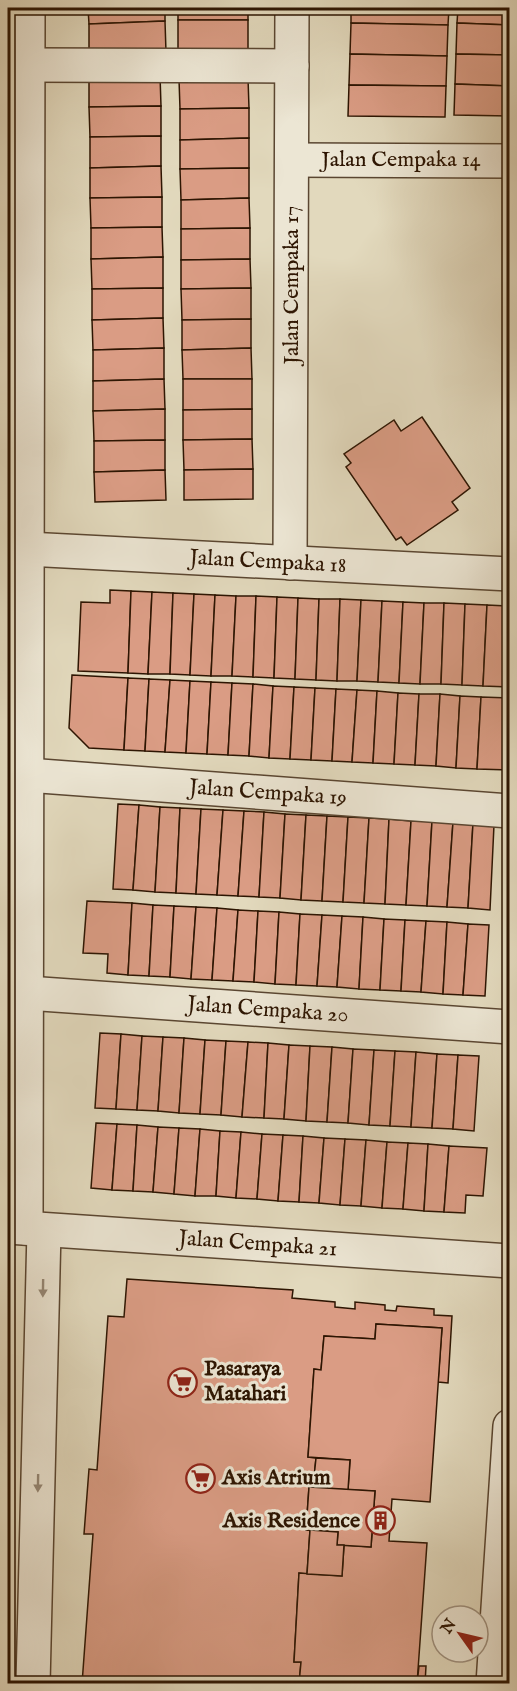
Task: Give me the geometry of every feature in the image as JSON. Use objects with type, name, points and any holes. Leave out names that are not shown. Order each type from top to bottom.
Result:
[{"type":"street","points":[[28,8],[26,1229],[33,1683]]},
{"type":"street","name":"Jalan Cempaka 17","points":[[290,563],[292,8]]},
{"type":"street","points":[[28,65],[292,66]]},
{"type":"street","name":"Jalan Cempaka 14","points":[[292,160],[510,161]]},
{"type":"street","name":"Jalan Cempaka 18","points":[[27,549],[510,574]]},
{"type":"street","name":"Jalan Cempaka 19","points":[[27,775],[510,811]]},
{"type":"street","name":"Jalan Cempaka 20","points":[[27,993],[510,1027]]},
{"type":"street","name":"Jalan Cempaka 21","points":[[26,1229],[510,1261]]},
{"type":"street","points":[[493,1683],[510,1426]]},
{"type":"building","points":[[88,8],[165,8],[165,21],[89,24]]},
{"type":"building","points":[[178,8],[248,8],[248,20],[178,20]]},
{"type":"building","points":[[351,8],[449,8],[448,25],[351,23]]},
{"type":"building","points":[[458,8],[510,8],[510,25],[457,23]]},
{"type":"building","points":[[178,20],[248,20],[248,50],[178,51]]},
{"type":"building","points":[[165,21],[166,52],[89,54],[89,24]]},
{"type":"building","points":[[351,23],[448,25],[447,56],[350,54]]},
{"type":"building","points":[[457,23],[510,25],[510,55],[456,54]]},
{"type":"building","points":[[350,54],[447,56],[446,86],[349,85]]},
{"type":"building","points":[[456,54],[510,55],[510,86],[455,84]]},
{"type":"building","points":[[160,75],[161,106],[89,107],[89,76]]},
{"type":"building","points":[[248,78],[249,108],[180,109],[179,79]]},
{"type":"building","points":[[455,84],[510,86],[510,116],[454,115]]},
{"type":"building","points":[[349,85],[446,86],[445,117],[348,116]]},
{"type":"building","points":[[161,106],[161,136],[90,137],[89,107]]},
{"type":"building","points":[[249,108],[249,138],[180,140],[180,109]]},
{"type":"building","points":[[161,136],[161,166],[90,168],[90,137]]},
{"type":"building","points":[[249,138],[249,168],[180,169],[180,140]]},
{"type":"building","points":[[161,166],[162,197],[90,198],[90,168]]},
{"type":"building","points":[[249,168],[249,198],[181,200],[180,169]]},
{"type":"building","points":[[162,197],[162,227],[91,228],[90,198]]},
{"type":"building","points":[[249,198],[250,228],[181,229],[181,200]]},
{"type":"building","points":[[162,227],[163,257],[91,259],[91,228]]},
{"type":"building","points":[[250,228],[250,259],[181,260],[181,229]]},
{"type":"building","points":[[163,257],[163,288],[92,289],[91,259]]},
{"type":"building","points":[[250,259],[251,288],[181,289],[181,260]]},
{"type":"building","points":[[163,288],[163,318],[92,320],[92,289]]},
{"type":"building","points":[[251,288],[251,319],[182,320],[181,289]]},
{"type":"building","points":[[163,318],[164,348],[93,350],[92,320]]},
{"type":"building","points":[[251,319],[251,348],[182,350],[182,320]]},
{"type":"building","points":[[164,348],[164,379],[93,381],[93,350]]},
{"type":"building","points":[[251,348],[252,379],[183,379],[182,350]]},
{"type":"building","points":[[164,379],[165,409],[93,411],[93,381]]},
{"type":"building","points":[[183,379],[252,379],[252,409],[183,410]]},
{"type":"building","points":[[165,409],[165,440],[94,441],[93,411]]},
{"type":"building","points":[[252,409],[252,439],[183,440],[183,410]]},
{"type":"building","points":[[422,417],[470,488],[452,502],[458,510],[407,545],[401,537],[396,540],[346,467],[351,463],[344,454],[394,420],[401,431]]},
{"type":"building","points":[[252,439],[253,469],[184,470],[183,440]]},
{"type":"building","points":[[165,440],[165,470],[94,472],[94,441]]},
{"type":"building","points":[[253,469],[253,499],[184,500],[184,470]]},
{"type":"building","points":[[165,470],[166,500],[95,502],[94,472]]},
{"type":"building","points":[[110,590],[131,591],[128,673],[78,671],[81,602],[110,603]]},
{"type":"building","points":[[131,591],[152,592],[148,674],[128,673]]},
{"type":"building","points":[[152,592],[173,593],[170,674],[148,674]]},
{"type":"building","points":[[173,593],[194,594],[190,675],[170,674]]},
{"type":"building","points":[[194,594],[215,595],[211,676],[190,675]]},
{"type":"building","points":[[215,595],[236,596],[232,676],[211,676]]},
{"type":"building","points":[[236,596],[256,596],[253,677],[232,676]]},
{"type":"building","points":[[256,596],[277,597],[274,678],[253,677]]},
{"type":"building","points":[[277,597],[298,598],[295,679],[274,678]]},
{"type":"building","points":[[298,598],[319,599],[316,680],[295,679]]},
{"type":"building","points":[[319,599],[340,599],[337,681],[316,680]]},
{"type":"building","points":[[340,599],[361,600],[357,681],[337,681]]},
{"type":"building","points":[[361,600],[382,601],[378,682],[357,681]]},
{"type":"building","points":[[382,601],[403,602],[399,683],[378,682]]},
{"type":"building","points":[[403,602],[424,603],[420,684],[399,683]]},
{"type":"building","points":[[424,603],[444,603],[441,684],[420,684]]},
{"type":"building","points":[[444,603],[465,604],[462,685],[441,684]]},
{"type":"building","points":[[465,604],[487,605],[483,686],[462,685]]},
{"type":"building","points":[[487,605],[507,606],[505,659],[510,659],[510,687],[483,686]]},
{"type":"building","points":[[72,675],[128,678],[124,750],[89,748],[69,728]]},
{"type":"building","points":[[128,678],[149,679],[145,751],[124,750]]},
{"type":"building","points":[[149,679],[170,680],[165,752],[145,751]]},
{"type":"building","points":[[170,680],[190,681],[186,753],[165,752]]},
{"type":"building","points":[[190,681],[211,682],[207,754],[186,753]]},
{"type":"building","points":[[211,682],[232,683],[228,755],[207,754]]},
{"type":"building","points":[[232,683],[253,684],[249,756],[228,755]]},
{"type":"building","points":[[253,684],[273,686],[269,758],[249,756]]},
{"type":"building","points":[[273,686],[294,687],[290,759],[269,758]]},
{"type":"building","points":[[294,687],[315,688],[311,760],[290,759]]},
{"type":"building","points":[[315,688],[336,689],[332,761],[311,760]]},
{"type":"building","points":[[336,689],[357,690],[352,762],[332,761]]},
{"type":"building","points":[[357,690],[377,691],[373,763],[352,762]]},
{"type":"building","points":[[377,691],[398,693],[394,764],[373,763]]},
{"type":"building","points":[[398,693],[419,694],[415,765],[394,764]]},
{"type":"building","points":[[419,694],[440,694],[436,766],[415,765]]},
{"type":"building","points":[[440,694],[460,696],[456,768],[436,766]]},
{"type":"building","points":[[460,696],[481,697],[477,769],[456,768]]},
{"type":"building","points":[[481,697],[510,698],[510,770],[477,769]]},
{"type":"building","points":[[118,804],[139,805],[133,890],[113,889]]},
{"type":"building","points":[[139,805],[160,807],[155,892],[133,890]]},
{"type":"building","points":[[160,807],[180,808],[176,893],[155,892]]},
{"type":"building","points":[[180,808],[201,809],[196,894],[176,893]]},
{"type":"building","points":[[201,809],[223,810],[217,895],[196,894]]},
{"type":"building","points":[[223,810],[244,811],[238,896],[217,895]]},
{"type":"building","points":[[244,811],[264,812],[259,897],[238,896]]},
{"type":"building","points":[[264,812],[285,814],[280,898],[259,897]]},
{"type":"building","points":[[285,814],[306,815],[301,900],[280,898]]},
{"type":"building","points":[[306,815],[327,816],[322,901],[301,900]]},
{"type":"building","points":[[327,816],[348,817],[343,902],[322,901]]},
{"type":"building","points":[[348,817],[369,818],[364,903],[343,902]]},
{"type":"building","points":[[369,818],[389,819],[385,904],[364,903]]},
{"type":"building","points":[[389,819],[411,821],[406,905],[385,904]]},
{"type":"building","points":[[411,821],[432,821],[427,906],[406,905]]},
{"type":"building","points":[[432,821],[453,822],[447,907],[427,906]]},
{"type":"building","points":[[453,822],[473,823],[468,908],[447,907]]},
{"type":"building","points":[[473,823],[494,825],[490,910],[468,908]]},
{"type":"building","points":[[87,901],[132,903],[128,975],[107,973],[108,954],[83,953]]},
{"type":"building","points":[[132,903],[153,905],[149,976],[128,975]]},
{"type":"building","points":[[153,905],[174,906],[170,977],[149,976]]},
{"type":"building","points":[[174,906],[196,907],[191,979],[170,977]]},
{"type":"building","points":[[196,907],[217,908],[212,980],[191,979]]},
{"type":"building","points":[[217,908],[238,910],[233,981],[212,980]]},
{"type":"building","points":[[238,910],[258,911],[254,982],[233,981]]},
{"type":"building","points":[[258,911],[279,912],[275,984],[254,982]]},
{"type":"building","points":[[279,912],[300,914],[296,985],[275,984]]},
{"type":"building","points":[[300,914],[322,915],[317,986],[296,985]]},
{"type":"building","points":[[322,915],[342,916],[337,987],[317,986]]},
{"type":"building","points":[[342,916],[363,917],[359,989],[337,987]]},
{"type":"building","points":[[363,917],[384,919],[380,990],[359,989]]},
{"type":"building","points":[[384,919],[405,920],[401,991],[380,990]]},
{"type":"building","points":[[405,920],[426,921],[421,992],[401,991]]},
{"type":"building","points":[[426,921],[447,922],[443,994],[421,992]]},
{"type":"building","points":[[447,922],[468,924],[463,995],[443,994]]},
{"type":"building","points":[[468,924],[489,925],[485,996],[463,995]]},
{"type":"building","points":[[100,1033],[121,1034],[116,1109],[95,1108]]},
{"type":"building","points":[[121,1034],[142,1036],[137,1110],[116,1109]]},
{"type":"building","points":[[142,1036],[163,1037],[158,1111],[137,1110]]},
{"type":"building","points":[[163,1037],[184,1038],[179,1113],[158,1111]]},
{"type":"building","points":[[184,1038],[205,1040],[200,1114],[179,1113]]},
{"type":"building","points":[[205,1040],[226,1041],[221,1115],[200,1114]]},
{"type":"building","points":[[226,1041],[248,1042],[242,1117],[221,1115]]},
{"type":"building","points":[[248,1042],[268,1043],[264,1118],[242,1117]]},
{"type":"building","points":[[268,1043],[289,1045],[284,1119],[264,1118]]},
{"type":"building","points":[[289,1045],[310,1046],[306,1121],[284,1119]]},
{"type":"building","points":[[310,1046],[332,1047],[327,1122],[306,1121]]},
{"type":"building","points":[[332,1047],[353,1049],[348,1123],[327,1122]]},
{"type":"building","points":[[353,1049],[374,1050],[369,1125],[348,1123]]},
{"type":"building","points":[[374,1050],[395,1051],[390,1126],[369,1125]]},
{"type":"building","points":[[395,1051],[416,1052],[411,1127],[390,1126]]},
{"type":"building","points":[[416,1052],[437,1054],[432,1128],[411,1127]]},
{"type":"building","points":[[437,1054],[458,1055],[453,1129],[432,1128]]},
{"type":"building","points":[[458,1055],[479,1056],[474,1131],[453,1129]]},
{"type":"building","points":[[96,1123],[117,1124],[112,1190],[91,1188]]},
{"type":"building","points":[[117,1124],[137,1125],[133,1191],[112,1190]]},
{"type":"building","points":[[137,1125],[158,1127],[153,1192],[133,1191]]},
{"type":"building","points":[[158,1127],[179,1128],[174,1194],[153,1192]]},
{"type":"building","points":[[179,1128],[200,1129],[195,1196],[174,1194]]},
{"type":"building","points":[[200,1129],[220,1131],[216,1196],[195,1196]]},
{"type":"building","points":[[220,1131],[241,1132],[236,1198],[216,1196]]},
{"type":"building","points":[[241,1132],[262,1134],[257,1199],[236,1198]]},
{"type":"building","points":[[262,1134],[283,1135],[278,1201],[257,1199]]},
{"type":"building","points":[[283,1135],[303,1136],[299,1202],[278,1201]]},
{"type":"building","points":[[303,1136],[324,1138],[319,1203],[299,1202]]},
{"type":"building","points":[[324,1138],[345,1139],[340,1205],[319,1203]]},
{"type":"building","points":[[345,1139],[366,1140],[361,1206],[340,1205]]},
{"type":"building","points":[[366,1140],[387,1142],[382,1208],[361,1206]]},
{"type":"building","points":[[387,1142],[408,1143],[403,1209],[382,1208]]},
{"type":"building","points":[[408,1143],[428,1144],[424,1211],[403,1209]]},
{"type":"building","points":[[428,1144],[449,1146],[444,1212],[424,1211]]},
{"type":"building","points":[[449,1146],[487,1148],[483,1196],[466,1195],[465,1213],[444,1212]]},
{"type":"building","name":"Axis Atrium","points":[[127,1279],[293,1290],[292,1298],[335,1302],[335,1307],[355,1309],[355,1302],[385,1305],[385,1310],[396,1311],[397,1306],[434,1309],[434,1315],[452,1316],[448,1383],[438,1382],[442,1328],[376,1324],[375,1339],[324,1336],[321,1370],[314,1369],[308,1457],[316,1458],[313,1487],[309,1487],[306,1530],[310,1530],[307,1574],[299,1573],[294,1662],[301,1662],[299,1684],[82,1684],[93,1534],[84,1534],[89,1469],[97,1470],[108,1316],[124,1317]]},
{"type":"building","name":"Axis Residence","points":[[376,1324],[442,1328],[430,1502],[392,1499],[389,1541],[427,1543],[417,1684],[299,1684],[301,1662],[294,1662],[299,1573],[342,1576],[344,1545],[371,1547],[375,1491],[348,1490],[350,1460],[308,1457],[314,1369],[321,1370],[324,1336],[375,1339]]},
{"type":"building","points":[[316,1458],[350,1460],[348,1490],[313,1487]]},
{"type":"building","points":[[309,1487],[375,1491],[371,1547],[337,1545],[338,1532],[306,1530]]},
{"type":"building","points":[[310,1530],[338,1532],[337,1545],[344,1545],[342,1576],[307,1574]]},
{"type":"building","points":[[419,1666],[426,1666],[425,1684],[417,1684]]},
{"type":"place","name":"Pasaraya Matahari","points":[[183,1382]]},
{"type":"place","name":"Axis Atrium","points":[[201,1478]]},
{"type":"place","name":"Axis Residence","points":[[381,1521]]}]
